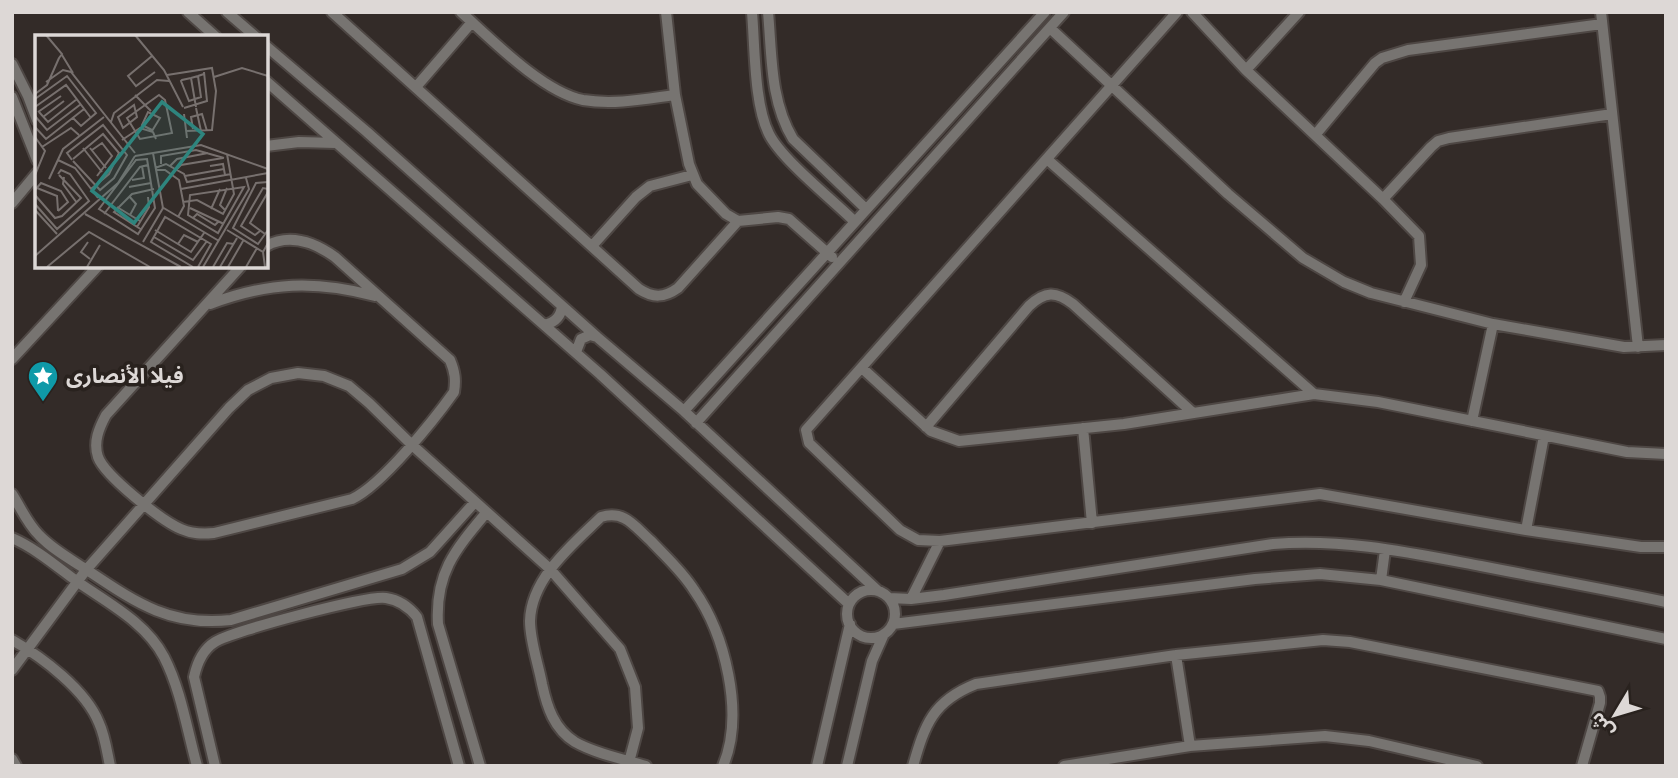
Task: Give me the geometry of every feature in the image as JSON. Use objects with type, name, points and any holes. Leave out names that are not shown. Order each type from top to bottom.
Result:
[{"type":"street","points":[[227,12],[254,35]]},
{"type":"street","points":[[332,12],[648,295],[658,297],[678,288],[738,221]]},
{"type":"street","points":[[461,12],[542,81],[561,92],[602,102],[675,95]]},
{"type":"street","points":[[666,12],[675,95],[692,175],[697,184],[726,214],[738,221],[778,217],[789,219],[839,264]]},
{"type":"street","points":[[752,12],[760,99],[770,135],[780,150],[855,222]]},
{"type":"street","points":[[768,12],[776,97],[785,126],[793,139],[866,209]]},
{"type":"street","points":[[684,411],[1045,12]]},
{"type":"street","points":[[696,422],[1064,12]]},
{"type":"street","points":[[1177,12],[806,430],[806,439],[900,530],[918,540],[940,541],[1320,494],[1526,530],[1641,547],[1666,547]]},
{"type":"street","points":[[1192,12],[1246,70],[1419,236],[1421,265],[1404,302]]},
{"type":"street","points":[[1246,70],[1299,12]]},
{"type":"street","points":[[191,15],[202,35]]},
{"type":"street","points":[[191,15],[214,35]]},
{"type":"street","points":[[1315,134],[1382,58],[1408,50],[1601,18],[1638,347]]},
{"type":"street","points":[[416,87],[472,22]]},
{"type":"street","points":[[1050,28],[1228,194],[1303,258],[1357,288],[1493,324],[1593,342],[1638,347],[1666,345]]},
{"type":"street","points":[[268,48],[495,243],[562,306],[684,411],[878,591],[889,598],[911,599],[1273,544],[1327,541],[1436,557],[1666,602]]},
{"type":"street","points":[[12,64],[35,115]]},
{"type":"street","points":[[268,83],[576,352],[849,604]]},
{"type":"street","points":[[12,97],[35,155]]},
{"type":"street","points":[[1382,199],[1438,141],[1612,114]]},
{"type":"street","points":[[268,146],[299,142],[337,143]]},
{"type":"street","points":[[1048,160],[1314,394]]},
{"type":"street","points":[[12,203],[35,175]]},
{"type":"street","points":[[592,246],[636,197],[650,186],[692,175]]},
{"type":"street","points":[[239,268],[106,415],[96,442],[98,457],[105,470],[144,503],[181,529],[203,534],[341,502],[363,494],[381,478],[454,392],[455,370],[450,360],[335,257],[321,247],[305,241],[288,240],[268,245]]},
{"type":"street","points":[[12,359],[96,268]]},
{"type":"street","points":[[208,305],[240,293],[286,285],[309,284],[344,288],[378,297]]},
{"type":"street","points":[[926,427],[1029,306],[1050,293],[1063,296],[1073,304],[1194,413]]},
{"type":"street","points":[[545,325],[553,323],[562,312],[562,306]]},
{"type":"street","points":[[1472,421],[1493,324]]},
{"type":"street","points":[[576,352],[581,339],[590,335],[597,337]]},
{"type":"street","points":[[862,368],[926,427],[940,436],[958,441],[1083,428],[1314,394],[1378,402],[1627,452],[1666,454]]},
{"type":"street","points":[[12,670],[86,570],[248,390],[271,378],[298,373],[324,376],[349,386],[485,513],[550,569],[620,649],[635,687],[638,728],[629,763]]},
{"type":"street","points":[[1083,428],[1092,523]]},
{"type":"street","points":[[1526,530],[1544,436]]},
{"type":"street","points":[[12,494],[39,535],[50,545],[127,597],[155,612],[192,621],[212,622],[231,620],[358,580],[387,574],[416,561],[441,541],[475,502]]},
{"type":"street","points":[[480,766],[438,624],[438,593],[454,551],[485,513]]},
{"type":"street","points":[[646,766],[629,763],[575,741],[561,730],[551,716],[545,699],[530,622],[536,594],[550,569],[601,517],[612,514],[623,516],[632,523],[677,567],[710,617],[721,644],[727,673],[731,733],[723,766]]},
{"type":"street","points":[[12,538],[30,547],[136,623],[163,656],[172,676],[197,766]]},
{"type":"street","points":[[911,599],[940,541]]},
{"type":"street","points":[[1381,580],[1385,550]]},
{"type":"street","points":[[893,624],[1284,576],[1320,574],[1381,580],[1666,639]]},
{"type":"street","points":[[358,580],[362,600]]},
{"type":"street","points":[[878,591],[858,594],[849,604],[848,617],[850,624],[865,637],[884,634]]},
{"type":"street","points":[[215,766],[194,677],[197,663],[205,650],[217,641],[362,600],[385,598],[409,607],[417,617],[459,766]]},
{"type":"street","points":[[848,766],[872,661],[884,634],[893,624],[895,610],[889,598]]},
{"type":"street","points":[[212,622],[217,641]]},
{"type":"street","points":[[422,629],[438,624]]},
{"type":"street","points":[[817,766],[850,624]]},
{"type":"street","points":[[12,640],[27,648],[77,690],[90,705],[99,723],[110,766]]},
{"type":"street","points":[[914,766],[923,729],[932,714],[958,691],[976,684],[1176,655],[1337,640],[1598,691],[1600,697],[1582,766]]},
{"type":"street","points":[[1176,655],[1190,746]]},
{"type":"street","points":[[1064,766],[1190,746],[1290,737],[1338,736],[1477,766]]},
{"type":"street","points":[[12,758],[16,766]]},
{"type":"place","name":"فيلا الأنصارى","points":[[43,403]]}]
